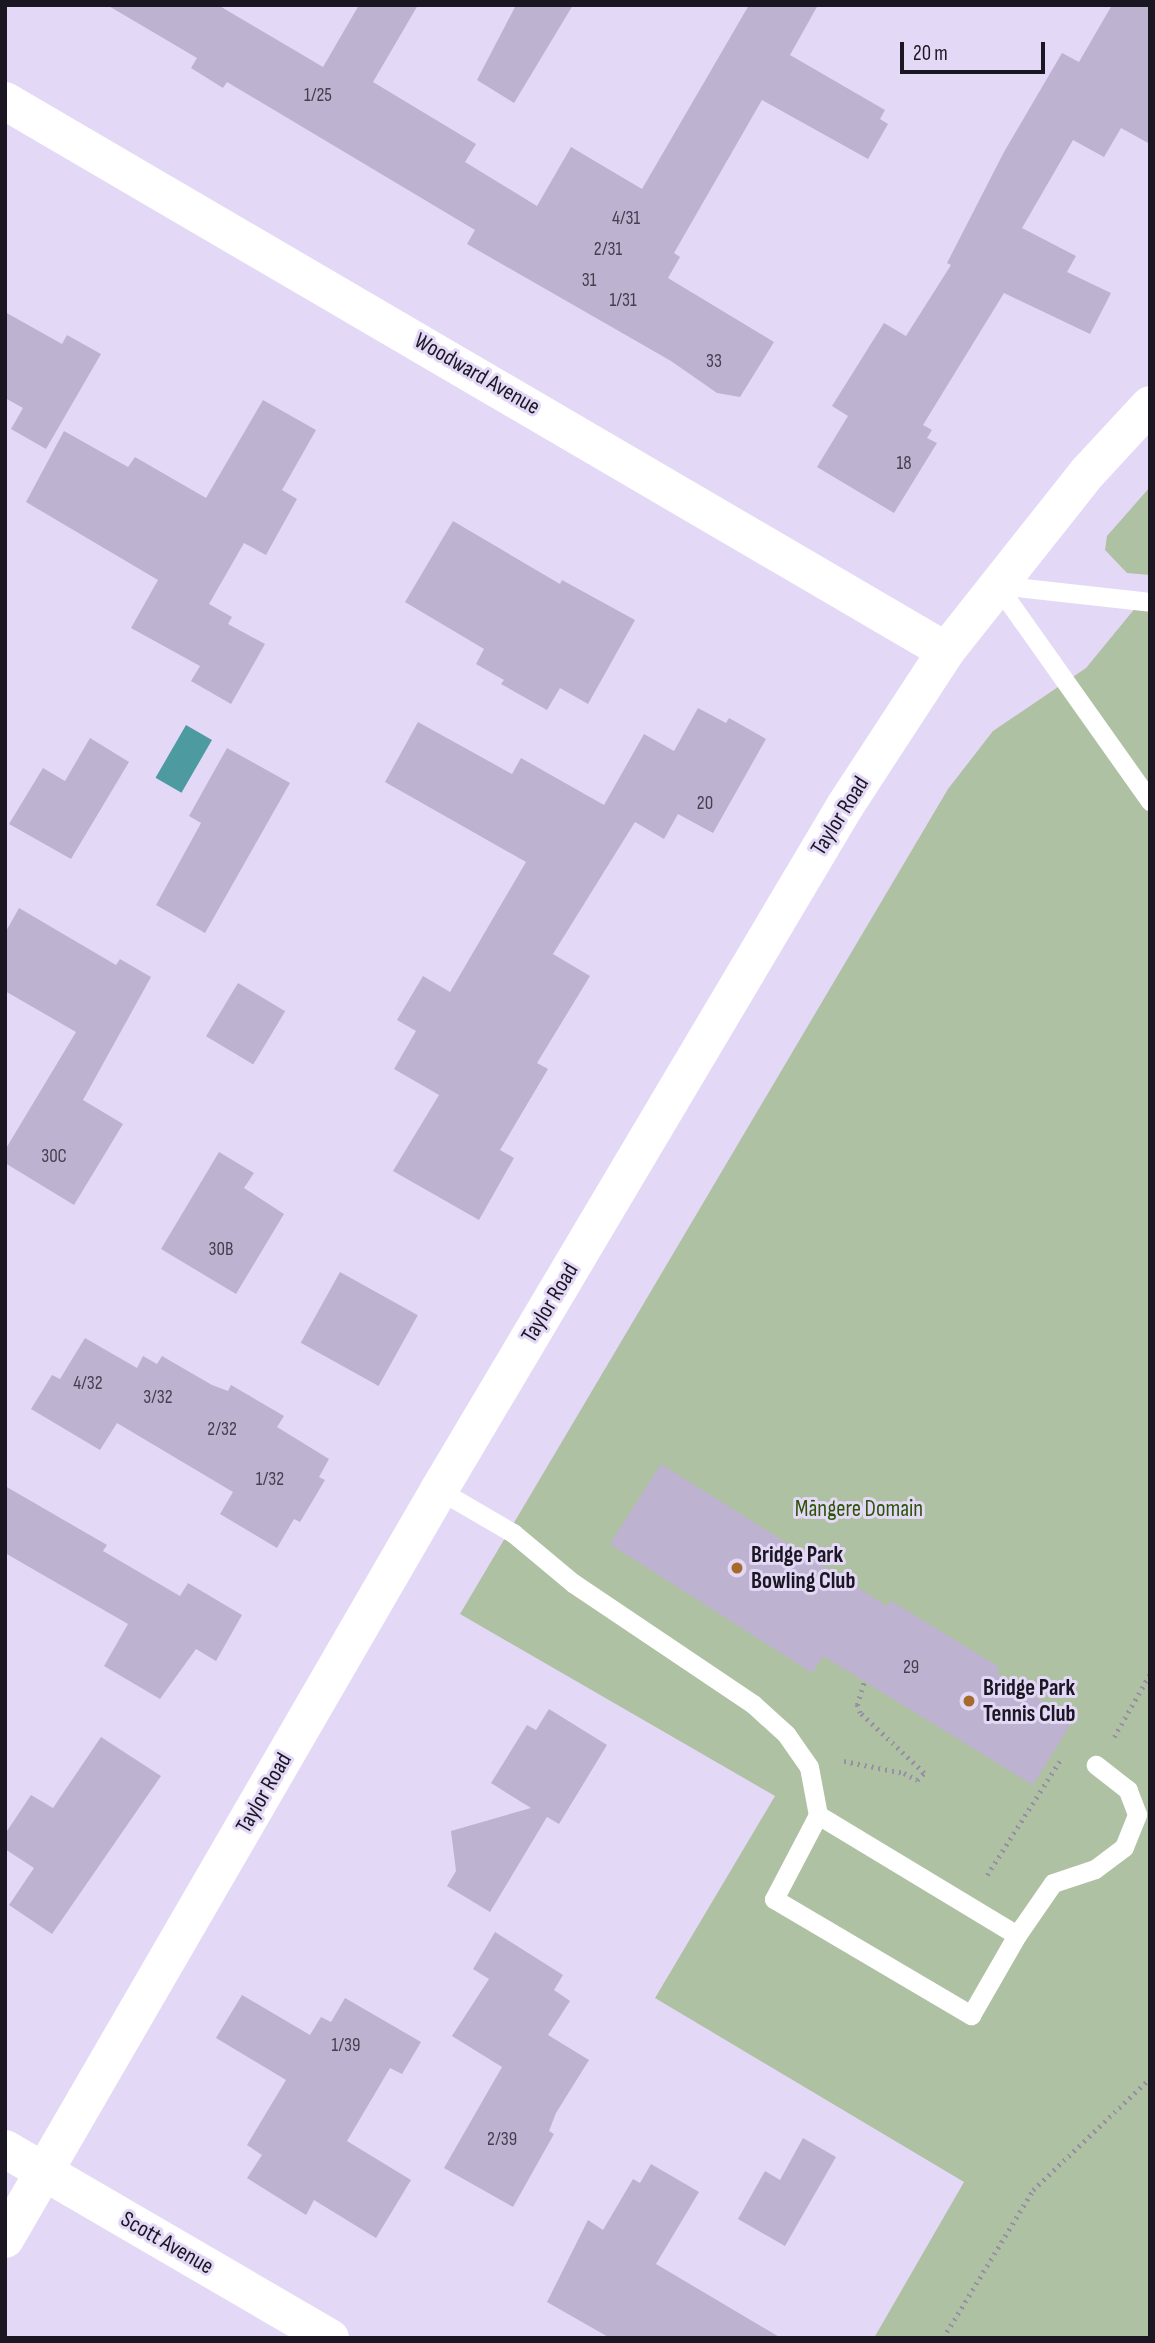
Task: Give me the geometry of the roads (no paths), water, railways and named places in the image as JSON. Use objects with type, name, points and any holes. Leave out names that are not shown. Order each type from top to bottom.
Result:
[{"type":"street","name":"Woodward Avenue","points":[[5,102],[946,651]]},
{"type":"street","name":"Taylor Road","points":[[5,2239],[439,1490],[845,806],[946,651],[1088,472],[1150,405]]},
{"type":"street","name":"Scott Avenue","points":[[5,2149],[330,2338]]},
{"type":"lane","points":[[997,585],[1150,602]]},
{"type":"lane","points":[[997,585],[1150,801]]},
{"type":"lane","points":[[439,1490],[513,1533],[573,1583],[753,1704],[786,1734],[809,1767],[815,1787],[818,1815],[774,1899],[971,2015],[1017,1935],[1053,1883],[1096,1869],[1124,1847],[1137,1814],[1128,1790],[1096,1765]]},
{"type":"lane","points":[[818,1815],[1017,1935]]},
{"type":"place","name":"Bridge Park Bowling Club","points":[[737,1568]]},
{"type":"place","name":"Bridge Park Tennis Club","points":[[969,1701]]},
{"type":"park label","name":"Māngere Domain","points":[[859,1509]]}]
